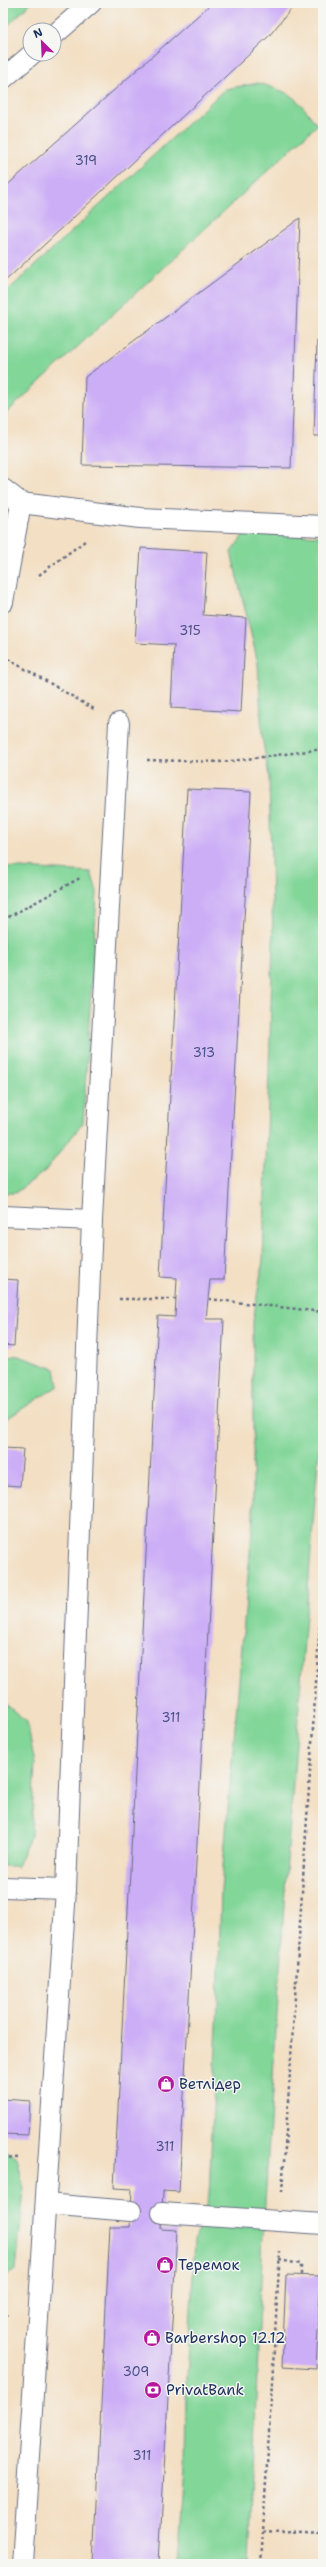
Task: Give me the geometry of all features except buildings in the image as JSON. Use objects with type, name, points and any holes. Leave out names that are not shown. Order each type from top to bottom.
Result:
[{"type":"lane","points":[[62,28],[91,3]]},
{"type":"lane","points":[[3,79],[23,62]]},
{"type":"lane","points":[[3,489],[21,503],[140,518],[323,526]]},
{"type":"lane","points":[[3,601],[21,503]]},
{"type":"lane","points":[[22,2564],[66,1889],[92,1220],[119,723]]},
{"type":"lane","points":[[3,1216],[92,1220]]},
{"type":"lane","points":[[3,1887],[66,1889]]},
{"type":"lane","points":[[46,2204],[131,2211]]},
{"type":"lane","points":[[162,2213],[280,2223],[323,2224]]},
{"type":"path","points":[[3,601],[120,515]]},
{"type":"path","points":[[3,656],[119,723]]},
{"type":"path","points":[[117,759],[224,762],[323,749]]},
{"type":"path","points":[[3,920],[111,861]]},
{"type":"path","points":[[89,1299],[176,1299]]},
{"type":"path","points":[[208,1299],[323,1312]]},
{"type":"path","points":[[261,2564],[280,2223],[323,1578]]},
{"type":"path","points":[[279,2260],[300,2264],[301,2275]]},
{"type":"path","points":[[263,2531],[323,2534]]},
{"type":"green space","points":[[3,3],[31,3],[3,30]]},
{"type":"green space","points":[[258,83],[279,90],[292,97],[304,108],[317,125],[3,416],[3,295],[225,89]]},
{"type":"green space","points":[[245,533],[323,536],[323,1395],[286,1874],[263,2233],[249,2564],[178,2564],[185,2471],[186,2395],[195,2240],[209,2195],[218,2003],[221,1889],[253,1518],[253,1321],[263,1260],[273,942],[269,777],[262,736],[258,663],[231,552]]},
{"type":"green space","points":[[3,867],[91,872],[97,892],[83,1123],[45,1171],[15,1193],[3,1193]]},
{"type":"green space","points":[[3,1355],[19,1356],[55,1369],[58,1386],[3,1421]]},
{"type":"green space","points":[[3,1702],[27,1722],[35,1764],[31,1835],[17,1866],[3,1866]]},
{"type":"green space","points":[[3,2148],[17,2158],[24,2189],[16,2270],[3,2277]]},
{"type":"place","name":"Ветлідер","points":[[166,2084]]},
{"type":"place","name":"Теремок","points":[[165,2265]]},
{"type":"place","name":"Barbershop 12.12","points":[[152,2338]]},
{"type":"place","name":"PrivatBank","points":[[153,2390]]}]
